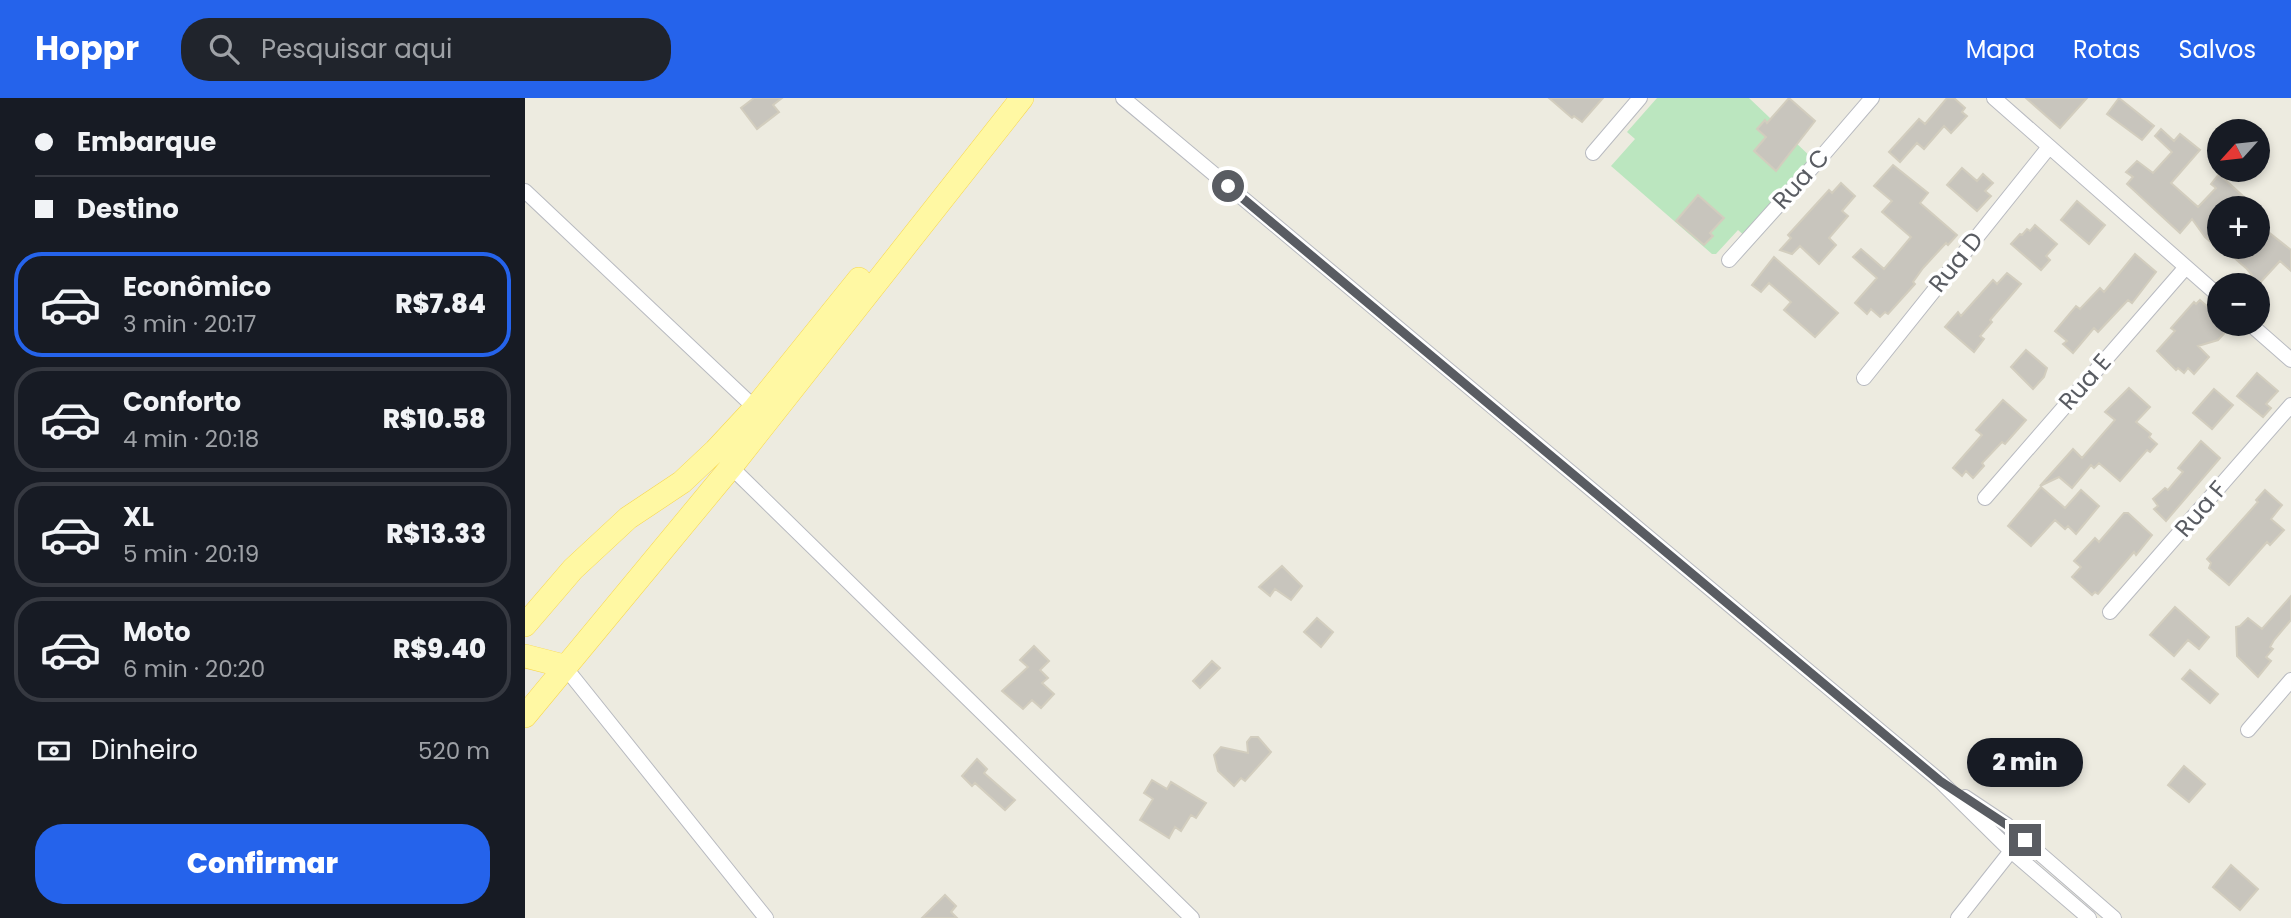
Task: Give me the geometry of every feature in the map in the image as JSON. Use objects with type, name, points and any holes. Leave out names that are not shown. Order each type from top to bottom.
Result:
[{"type":"main road","points":[[525,625],[573,569],[628,518],[682,482],[755,408],[1005,98]]},
{"type":"main road","points":[[525,716],[731,467],[1022,98]]},
{"type":"main road","points":[[525,656],[564,666]]},
{"type":"street","points":[[1123,98],[1940,781],[2011,851],[2089,918]]},
{"type":"street","points":[[1593,153],[1640,98]]},
{"type":"street","name":"Rua C","points":[[1729,260],[1872,98]]},
{"type":"street","points":[[1994,98],[2207,285]]},
{"type":"street","name":"Rua D","points":[[1864,378],[2049,147]]},
{"type":"street","points":[[525,191],[755,408]]},
{"type":"street","name":"Rua E","points":[[1985,498],[2186,267]]},
{"type":"street","points":[[2264,336],[2291,360]]},
{"type":"street","name":"Rua F","points":[[2110,612],[2291,405]]},
{"type":"street","points":[[731,467],[1192,918]]},
{"type":"street","points":[[564,666],[766,918]]},
{"type":"street","points":[[2248,730],[2291,680]]},
{"type":"street","points":[[1940,781],[2007,825],[2113,918]]},
{"type":"street","points":[[1958,918],[2011,851]]},
{"type":"green space","points":[[1657,98],[1749,98],[1814,160],[1746,237],[1738,230],[1716,254],[1712,254],[1611,166],[1635,139],[1627,132]]},
{"type":"building","points":[[754,98],[782,98],[773,105],[779,112],[757,129],[741,108]]},
{"type":"building","points":[[1549,98],[1603,98],[1582,122],[1574,116],[1572,118]]},
{"type":"building","points":[[1789,98],[1815,121],[1776,171],[1754,151],[1766,137],[1757,129],[1765,120],[1767,123]]},
{"type":"building","points":[[1947,98],[1954,98],[1965,108],[1962,112],[1967,116],[1951,133],[1944,126],[1924,149],[1917,143],[1900,162],[1889,152],[1919,119],[1925,124]]},
{"type":"building","points":[[2026,98],[2087,98],[2060,128]]},
{"type":"building","points":[[2119,98],[2154,126],[2142,140],[2107,114]]},
{"type":"building","points":[[2161,129],[2174,141],[2180,134],[2200,150],[2171,183],[2198,207],[2207,198],[2207,239],[2192,219],[2180,233],[2127,184],[2133,177],[2126,172],[2137,161],[2153,173],[2172,152],[2155,136]]},
{"type":"building","points":[[1893,165],[1928,193],[1920,203],[1957,235],[1923,268],[1913,282],[1915,284],[1888,314],[1885,312],[1880,317],[1871,309],[1867,314],[1855,303],[1877,278],[1853,257],[1861,249],[1884,269],[1911,237],[1882,212],[1892,201],[1874,186]]},
{"type":"building","points":[[1962,168],[1977,181],[1983,174],[1993,183],[1985,191],[1991,196],[1977,211],[1947,185]]},
{"type":"building","points":[[2213,182],[2228,182],[2243,196],[2208,196],[2216,188],[2211,184]]},
{"type":"building","points":[[1841,183],[1855,196],[1842,211],[1848,216],[1829,238],[1836,245],[1819,264],[1800,246],[1792,254],[1780,250],[1791,238],[1788,235],[1829,190],[1832,193]]},
{"type":"building","points":[[1698,195],[1724,218],[1710,233],[1713,236],[1704,245],[1676,221]]},
{"type":"building","points":[[2077,201],[2105,225],[2089,244],[2061,220]]},
{"type":"building","points":[[2035,225],[2057,244],[2046,256],[2050,260],[2041,270],[2011,244],[2020,234],[2027,229],[2030,231]]},
{"type":"building","points":[[2270,233],[2291,250],[2291,271],[2280,261],[2269,273],[2250,273],[2236,259],[2270,259]]},
{"type":"building","points":[[2135,254],[2156,272],[2132,303],[2128,300],[2098,332],[2094,328],[2073,353],[2063,344],[2067,341],[2055,331],[2076,306],[2080,309],[2100,288],[2104,292]]},
{"type":"building","points":[[1774,257],[1838,313],[1815,337],[1784,310],[1791,302],[1769,283],[1761,292],[1752,285]]},
{"type":"building","points":[[2007,273],[2021,284],[1990,320],[1992,322],[1980,336],[1984,339],[1974,352],[1945,327],[1958,312],[1961,316],[1993,280],[1997,284]]},
{"type":"building","points":[[2200,300],[2207,306],[2207,336],[2222,336],[2218,340],[2198,346],[2209,357],[2194,374],[2188,368],[2184,373],[2178,368],[2176,370],[2157,351],[2175,331],[2171,328],[2194,302],[2196,304]]},
{"type":"building","points":[[2026,350],[2047,368],[2044,377],[2033,389],[2011,367]]},
{"type":"building","points":[[2257,373],[2278,391],[2266,404],[2271,408],[2263,417],[2237,396]]},
{"type":"building","points":[[2129,388],[2150,407],[2136,422],[2151,434],[2149,437],[2157,444],[2150,452],[2147,450],[2120,481],[2099,463],[2094,468],[2091,465],[2072,488],[2059,477],[2040,486],[2073,449],[2082,458],[2115,420],[2105,412]]},
{"type":"building","points":[[2214,389],[2233,405],[2212,429],[2193,413]]},
{"type":"building","points":[[2003,400],[2026,420],[2005,444],[2002,442],[1982,463],[1984,466],[1973,478],[1966,471],[1962,476],[1953,468],[1982,435],[1976,430]]},
{"type":"building","points":[[2201,441],[2220,458],[2166,521],[2154,509],[2158,506],[2153,499],[2165,488],[2168,490],[2183,472],[2178,468]]},
{"type":"building","points":[[2041,487],[2065,508],[2081,490],[2099,506],[2076,534],[2068,526],[2065,529],[2055,520],[2031,546],[2008,526]]},
{"type":"building","points":[[2265,490],[2282,505],[2271,519],[2284,530],[2270,545],[2267,542],[2229,585],[2209,568],[2211,563],[2207,559],[2258,502],[2256,500]]},
{"type":"building","points":[[2124,513],[2128,513],[2152,535],[2098,594],[2095,592],[2092,595],[2072,577],[2081,567],[2074,561],[2095,538],[2099,542]]},
{"type":"building","points":[[1282,566],[1302,586],[1291,600],[1275,589],[1270,596],[1259,587]]},
{"type":"building","points":[[2291,596],[2291,620],[2274,640],[2270,647],[2273,649],[2266,657],[2271,661],[2258,677],[2237,656],[2236,627],[2248,618],[2262,629]]},
{"type":"building","points":[[2175,607],[2209,637],[2199,649],[2188,640],[2174,656],[2150,635]]},
{"type":"building","points":[[1317,618],[1333,632],[1321,647],[1304,632]]},
{"type":"building","points":[[1034,646],[1049,661],[1040,670],[1048,678],[1042,683],[1054,694],[1041,708],[1032,700],[1023,709],[1002,691],[1028,667],[1020,660]]},
{"type":"building","points":[[1212,661],[1220,668],[1200,688],[1193,681]]},
{"type":"building","points":[[2190,670],[2218,694],[2210,703],[2182,679]]},
{"type":"building","points":[[1251,737],[1258,737],[1271,752],[1245,781],[1241,778],[1234,786],[1218,771],[1214,755],[1221,747],[1248,753],[1247,742]]},
{"type":"building","points":[[977,759],[987,769],[984,773],[1015,800],[1005,810],[975,783],[972,786],[962,776]]},
{"type":"building","points":[[2184,766],[2205,784],[2189,802],[2168,785]]},
{"type":"building","points":[[1152,780],[1167,789],[1171,782],[1206,803],[1196,818],[1191,815],[1181,831],[1175,827],[1169,838],[1140,820],[1153,799],[1144,793]]},
{"type":"building","points":[[2231,865],[2258,889],[2240,910],[2213,887]]},
{"type":"building","points":[[945,895],[956,906],[951,912],[957,918],[922,918]]},
{"type":"route","points":[[1228,186],[1940,781],[2025,840]]}]
